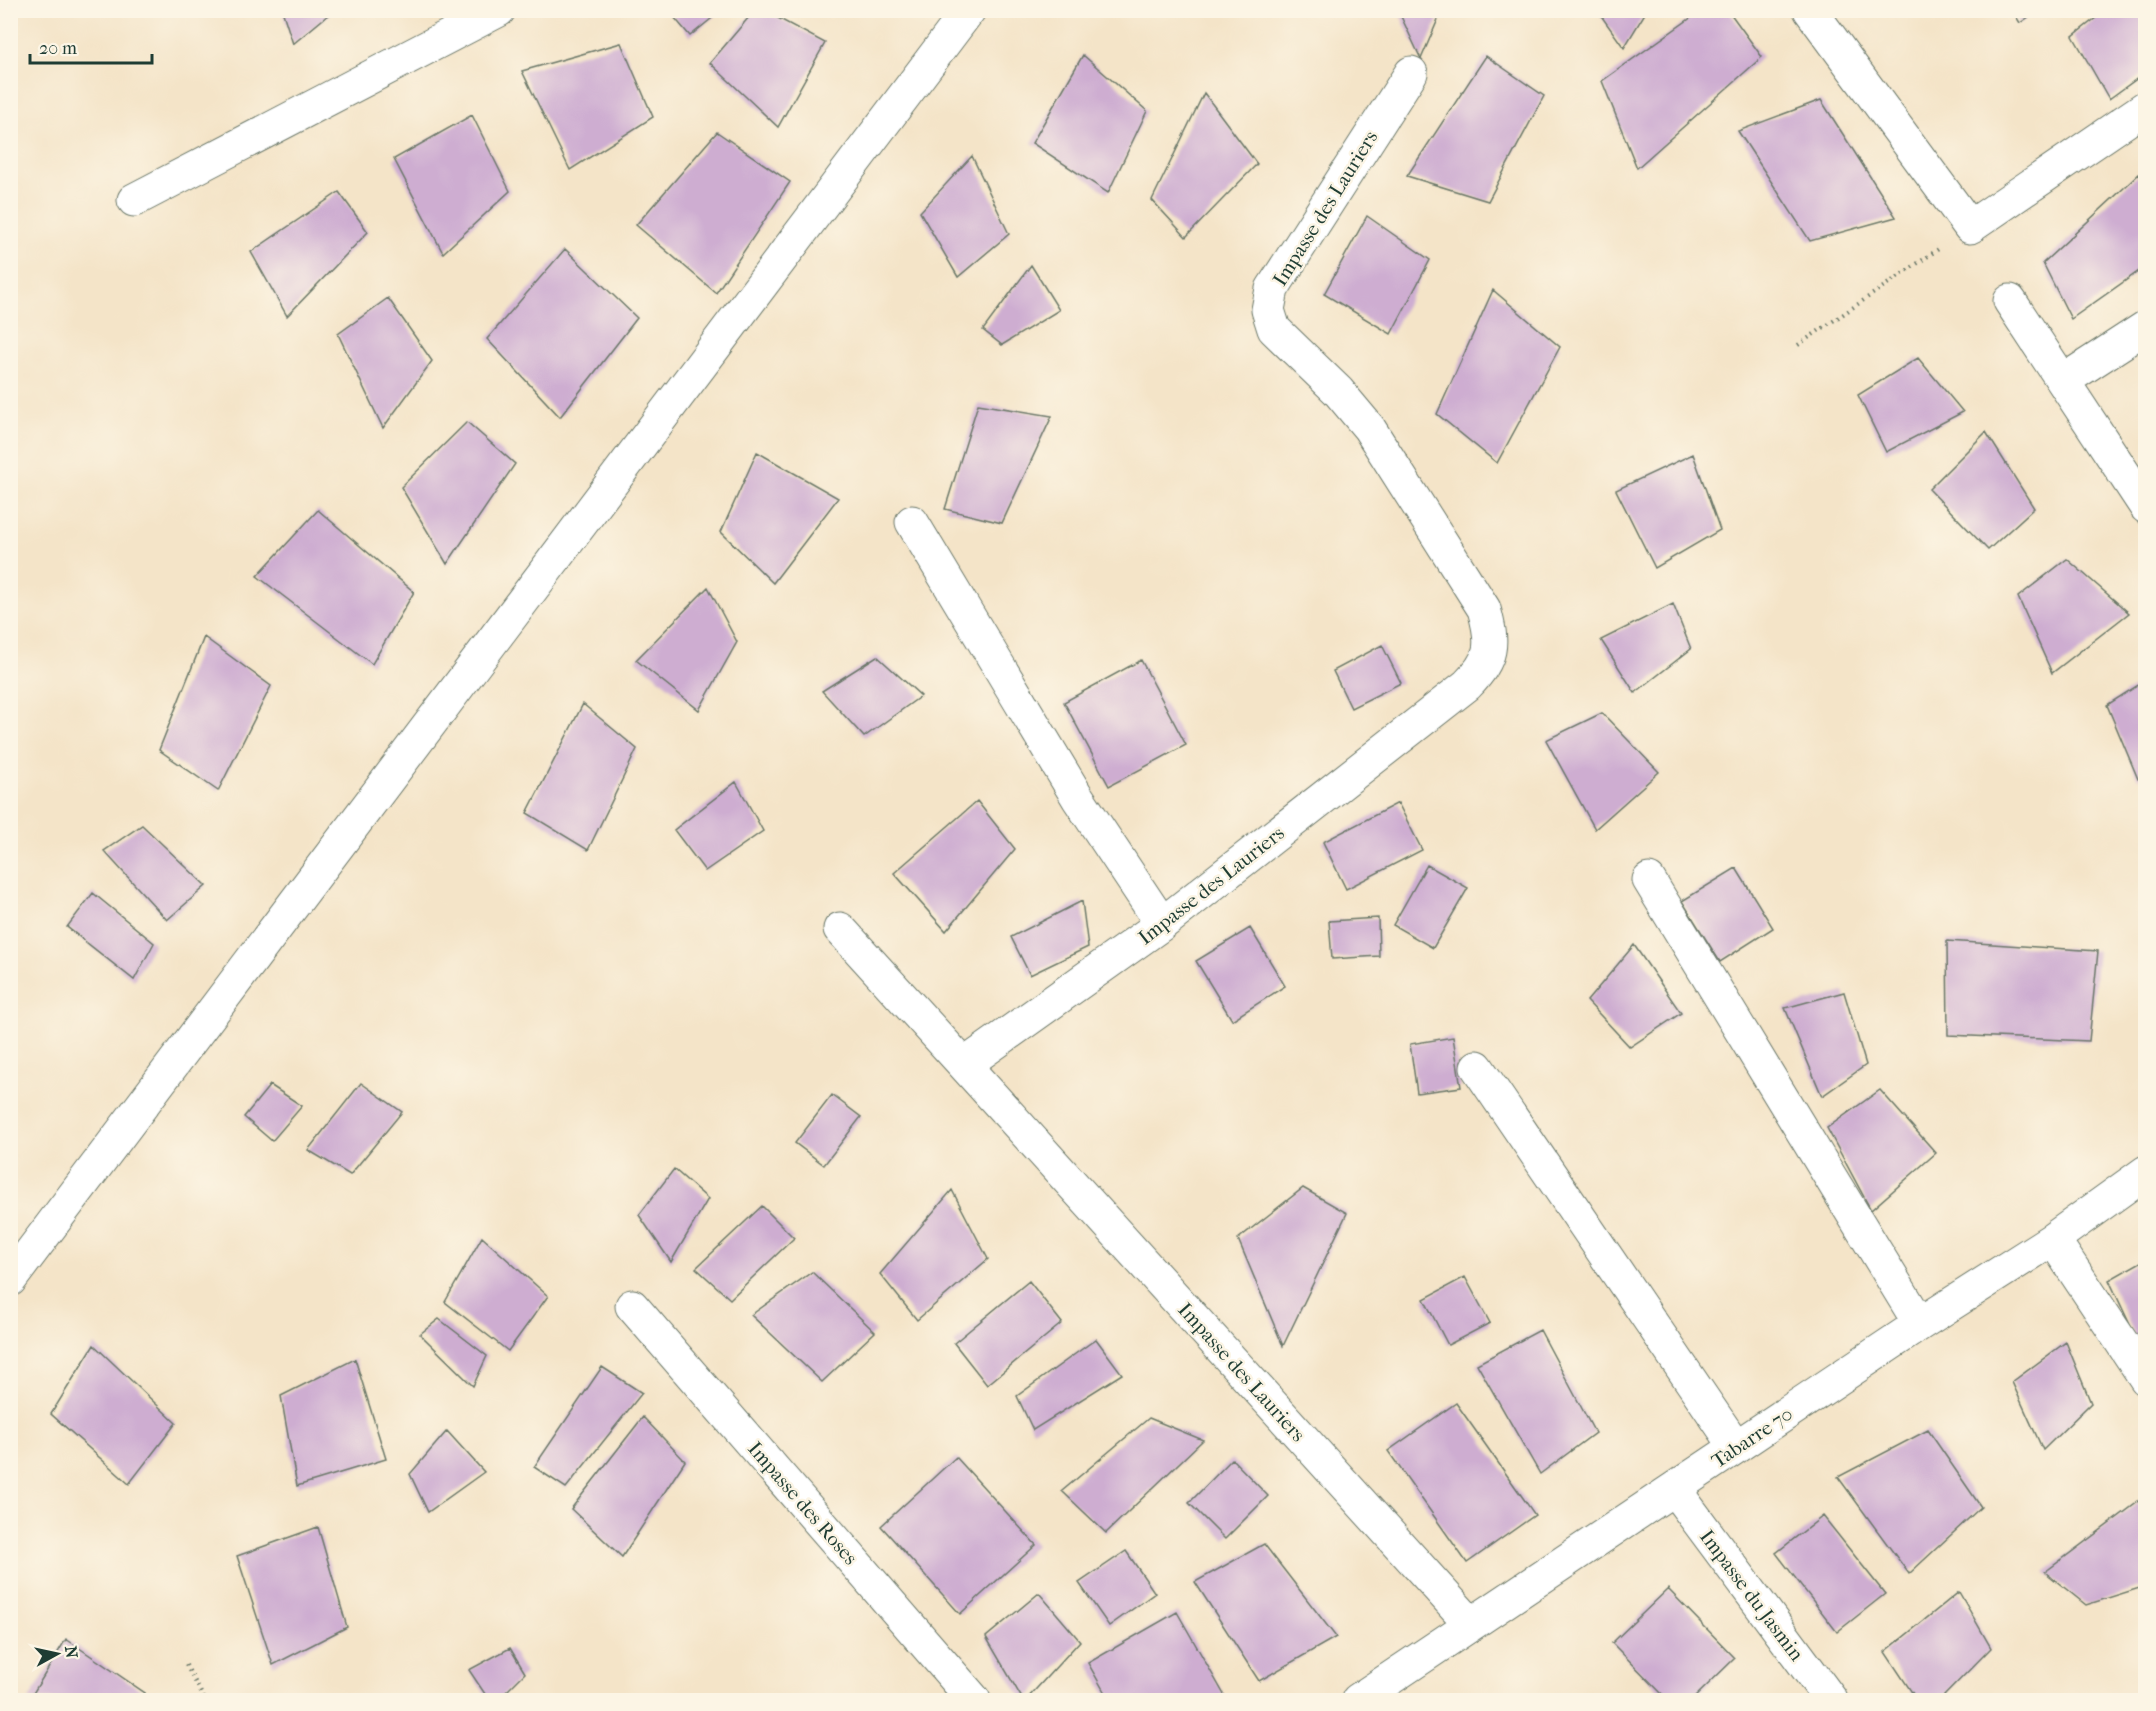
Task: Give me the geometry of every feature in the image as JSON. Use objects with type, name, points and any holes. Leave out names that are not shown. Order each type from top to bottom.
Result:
[{"type":"street","points":[[134,200],[499,10]]},
{"type":"street","points":[[1810,10],[1970,227],[2145,107]]},
{"type":"street","points":[[10,1280],[957,15]]},
{"type":"street","name":"Impasse des Lauriers","points":[[1410,73],[1272,290],[1268,310],[1274,329],[1338,391],[1369,428],[1484,609],[1490,632],[1490,652],[1481,671],[1467,685],[1162,924],[964,1065],[1471,1624]]},
{"type":"street","points":[[2010,300],[2145,507]]},
{"type":"street","points":[[2063,381],[2145,327]]},
{"type":"street","points":[[912,522],[1078,798],[1162,924]]},
{"type":"street","points":[[1649,879],[1920,1324]]},
{"type":"street","points":[[840,929],[964,1065]]},
{"type":"street","points":[[1477,1066],[1736,1447]]},
{"type":"street","name":"Tabarre 70","points":[[1358,1701],[1920,1324],[2053,1239],[2145,1172]]},
{"type":"street","points":[[2053,1239],[2145,1379]]},
{"type":"street","name":"Impasse des Roses","points":[[632,1306],[974,1701]]},
{"type":"street","name":"Impasse du Jasmin","points":[[1674,1489],[1831,1701]]},
{"type":"path","points":[[1798,345],[1970,227]]},
{"type":"path","points":[[186,1665],[205,1701]]},
{"type":"building","points":[[282,10],[334,10],[293,44]]},
{"type":"building","points":[[668,10],[722,10],[690,36]]},
{"type":"building","points":[[755,10],[763,10],[825,43],[778,127],[710,63]]},
{"type":"building","points":[[1398,10],[1442,10],[1421,59]]},
{"type":"building","points":[[1597,10],[1647,10],[1624,48]]},
{"type":"building","points":[[1702,10],[1728,10],[1762,57],[1637,168],[1602,81]]},
{"type":"building","points":[[2012,10],[2039,10],[2020,23]]},
{"type":"building","points":[[2106,10],[2146,10],[2146,72],[2109,99],[2073,36]]},
{"type":"building","points":[[621,43],[653,117],[570,170],[522,71]]},
{"type":"building","points":[[1083,55],[1147,111],[1108,193],[1032,143]]},
{"type":"building","points":[[1486,56],[1544,96],[1488,201],[1407,176]]},
{"type":"building","points":[[1204,93],[1257,164],[1186,237],[1152,200]]},
{"type":"building","points":[[1821,100],[1896,217],[1810,241],[1738,131]]},
{"type":"building","points":[[472,115],[510,191],[443,253],[394,159]]},
{"type":"building","points":[[717,132],[790,182],[716,293],[636,225]]},
{"type":"building","points":[[972,156],[1009,234],[958,277],[920,212]]},
{"type":"building","points":[[2139,174],[2146,188],[2146,266],[2071,319],[2043,263]]},
{"type":"building","points":[[339,192],[368,232],[287,316],[251,252]]},
{"type":"building","points":[[1367,216],[1430,260],[1391,334],[1324,294]]},
{"type":"building","points":[[565,249],[637,318],[560,417],[487,339]]},
{"type":"building","points":[[1031,265],[1059,310],[1002,345],[983,330]]},
{"type":"building","points":[[1493,290],[1560,347],[1497,463],[1437,414]]},
{"type":"building","points":[[388,298],[432,361],[383,428],[338,334]]},
{"type":"building","points":[[1918,358],[1963,412],[1886,452],[1858,395]]},
{"type":"building","points":[[978,404],[1052,416],[1002,523],[945,509]]},
{"type":"building","points":[[467,422],[515,464],[447,564],[401,487]]},
{"type":"building","points":[[1986,432],[2034,508],[1988,550],[1929,489]]},
{"type":"building","points":[[757,452],[838,498],[773,583],[721,532]]},
{"type":"building","points":[[1693,454],[1720,530],[1655,568],[1616,490]]},
{"type":"building","points":[[318,510],[414,592],[372,664],[257,576]]},
{"type":"building","points":[[2067,559],[2129,613],[2052,673],[2018,597]]},
{"type":"building","points":[[708,587],[737,642],[699,710],[636,660]]},
{"type":"building","points":[[1673,604],[1691,649],[1635,693],[1601,640]]},
{"type":"building","points":[[204,637],[271,686],[218,791],[159,750]]},
{"type":"building","points":[[1382,645],[1401,683],[1351,708],[1333,671]]},
{"type":"building","points":[[877,656],[921,696],[864,737],[822,691]]},
{"type":"building","points":[[1141,660],[1186,745],[1109,786],[1064,702]]},
{"type":"building","points":[[2146,680],[2146,775],[2138,779],[2107,705]]},
{"type":"building","points":[[583,704],[637,749],[588,850],[527,813]]},
{"type":"building","points":[[1602,713],[1659,772],[1595,829],[1546,740]]},
{"type":"building","points":[[736,782],[763,831],[705,871],[674,830]]},
{"type":"building","points":[[977,801],[1015,849],[946,931],[894,873]]},
{"type":"building","points":[[1398,803],[1422,850],[1346,889],[1323,842]]},
{"type":"building","points":[[142,825],[206,886],[167,920],[104,851]]},
{"type":"building","points":[[1427,865],[1468,888],[1433,948],[1393,925]]},
{"type":"building","points":[[1736,868],[1773,928],[1720,962],[1682,901]]},
{"type":"building","points":[[93,893],[154,943],[134,980],[67,927]]},
{"type":"building","points":[[1082,901],[1088,947],[1030,975],[1011,937]]},
{"type":"building","points":[[1378,918],[1379,956],[1332,959],[1329,921]]},
{"type":"building","points":[[1250,928],[1285,986],[1232,1020],[1196,961]]},
{"type":"building","points":[[1947,941],[2098,951],[2089,1041],[1948,1035]]},
{"type":"building","points":[[1634,945],[1681,1013],[1630,1047],[1587,1001]]},
{"type":"building","points":[[1844,992],[1866,1065],[1822,1096],[1785,1008]]},
{"type":"building","points":[[1453,1037],[1461,1087],[1417,1093],[1410,1044]]},
{"type":"building","points":[[361,1083],[402,1112],[350,1175],[308,1150]]},
{"type":"building","points":[[270,1085],[302,1106],[272,1141],[244,1117]]},
{"type":"building","points":[[1880,1090],[1936,1153],[1871,1210],[1827,1128]]},
{"type":"building","points":[[832,1095],[861,1117],[824,1165],[795,1143]]},
{"type":"building","points":[[674,1169],[708,1199],[671,1262],[639,1215]]},
{"type":"building","points":[[1303,1188],[1347,1213],[1283,1346],[1238,1239]]},
{"type":"building","points":[[952,1190],[988,1259],[917,1320],[880,1274]]},
{"type":"building","points":[[762,1206],[794,1238],[730,1299],[696,1268]]},
{"type":"building","points":[[482,1237],[548,1296],[508,1351],[445,1302]]},
{"type":"building","points":[[2146,1259],[2146,1342],[2140,1346],[2109,1280]]},
{"type":"building","points":[[812,1272],[875,1332],[822,1382],[751,1315]]},
{"type":"building","points":[[1465,1277],[1490,1323],[1448,1345],[1424,1299]]},
{"type":"building","points":[[1029,1281],[1062,1323],[987,1385],[954,1343]]},
{"type":"building","points":[[439,1319],[487,1356],[473,1386],[420,1334]]},
{"type":"building","points":[[1540,1330],[1595,1433],[1540,1474],[1477,1364]]},
{"type":"building","points":[[1096,1339],[1122,1374],[1033,1430],[1017,1396]]},
{"type":"building","points":[[2066,1342],[2091,1403],[2043,1450],[2012,1382]]},
{"type":"building","points":[[94,1345],[176,1423],[129,1484],[51,1414]]},
{"type":"building","points":[[355,1359],[386,1459],[297,1486],[281,1396]]},
{"type":"building","points":[[602,1367],[642,1393],[566,1488],[534,1467]]},
{"type":"building","points":[[1456,1403],[1535,1515],[1467,1563],[1388,1451]]},
{"type":"building","points":[[643,1417],[685,1461],[622,1557],[571,1509]]},
{"type":"building","points":[[1149,1418],[1203,1440],[1106,1533],[1062,1491]]},
{"type":"building","points":[[1928,1430],[1981,1507],[1909,1574],[1838,1477]]},
{"type":"building","points":[[447,1431],[484,1472],[428,1512],[410,1474]]},
{"type":"building","points":[[956,1457],[1036,1545],[960,1614],[881,1526]]},
{"type":"building","points":[[1232,1459],[1268,1496],[1225,1539],[1189,1503]]},
{"type":"building","points":[[2146,1496],[2146,1586],[2086,1605],[2045,1572]]},
{"type":"building","points":[[1823,1516],[1885,1594],[1837,1632],[1776,1553]]},
{"type":"building","points":[[318,1527],[347,1627],[273,1665],[237,1556]]},
{"type":"building","points":[[1264,1544],[1336,1637],[1259,1681],[1195,1582]]},
{"type":"building","points":[[1126,1551],[1155,1593],[1109,1626],[1079,1583]]},
{"type":"building","points":[[1668,1589],[1735,1658],[1692,1700],[1668,1700],[1612,1643]]},
{"type":"building","points":[[1959,1592],[1991,1648],[1940,1700],[1917,1700],[1885,1652]]},
{"type":"building","points":[[1039,1593],[1080,1641],[1026,1700],[1023,1700],[986,1637]]},
{"type":"building","points":[[1177,1612],[1227,1700],[1109,1700],[1088,1663]]},
{"type":"building","points":[[66,1639],[145,1693],[139,1700],[29,1700]]},
{"type":"building","points":[[510,1648],[525,1673],[498,1700],[489,1700],[469,1670]]}]
